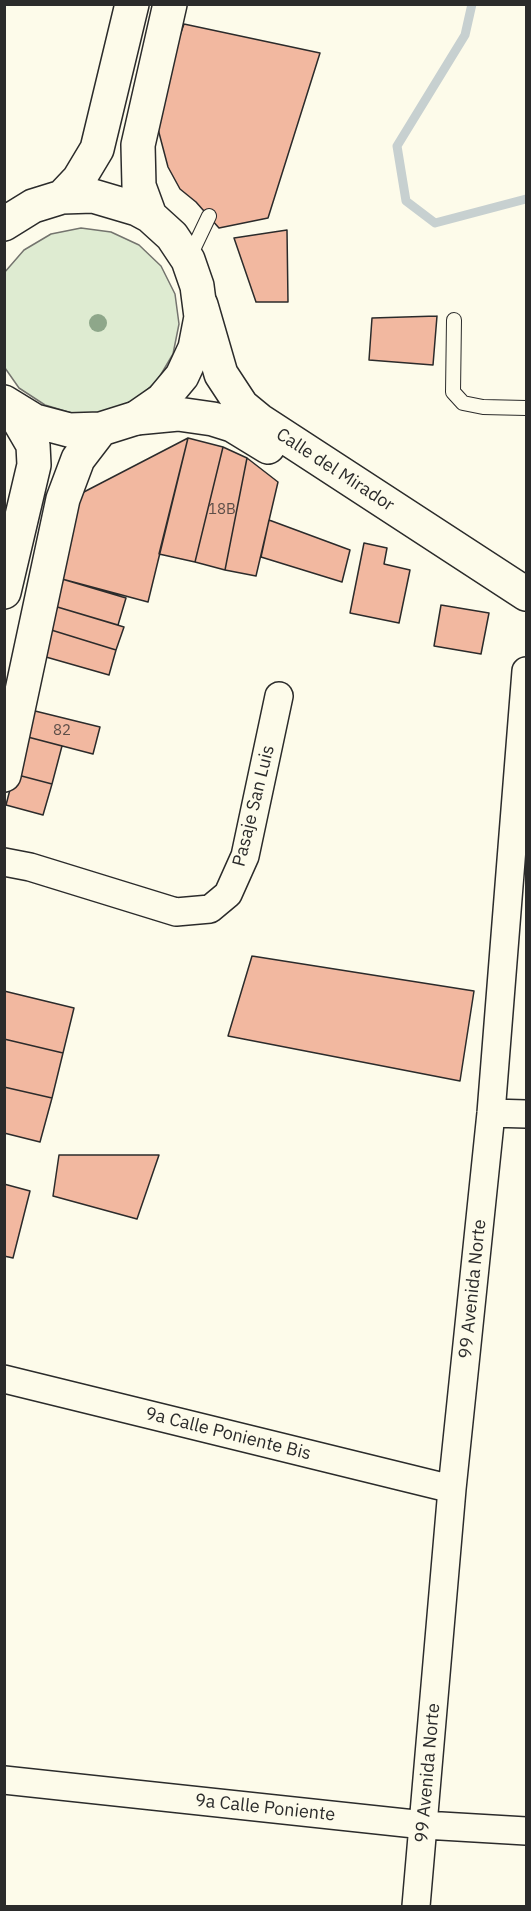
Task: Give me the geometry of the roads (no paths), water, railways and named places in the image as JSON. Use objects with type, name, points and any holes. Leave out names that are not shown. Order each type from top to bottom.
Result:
[{"type":"main road","points":[[62,197],[79,178],[97,149],[132,4]]},
{"type":"main road","points":[[150,216],[139,186],[138,145],[168,47],[170,4]]},
{"type":"main road","points":[[4,224],[33,206],[62,197],[93,196],[123,203],[150,216]]},
{"type":"main road","name":"Calle del Mirador","points":[[150,216],[172,236],[188,260],[221,374],[243,406],[259,420],[526,594]]},
{"type":"main road","points":[[6,404],[51,427],[69,430],[101,429],[136,418],[162,400],[186,369],[199,332],[200,300]]},
{"type":"main road","points":[[6,404],[33,445],[34,465],[6,582]]},
{"type":"main road","name":"Calle del Mirador","points":[[136,418],[178,414],[232,425],[526,614]]},
{"type":"main road","points":[[4,775],[63,499],[78,459],[101,429]]},
{"type":"street","name":"99 Avenida Norte","points":[[416,1906],[452,1490],[491,1113],[526,671]]},
{"type":"street","name":"Pasaje San Luis","points":[[4,862],[30,867],[176,912],[210,909],[228,894],[245,856],[279,696]]},
{"type":"street","points":[[491,1113],[526,1114]]},
{"type":"street","name":"9a Calle Poniente Bis","points":[[4,1378],[452,1490]]},
{"type":"street","name":"9a Calle Poniente","points":[[4,1780],[424,1825],[526,1831]]},
{"type":"lane","points":[[188,260],[209,216]]},
{"type":"lane","points":[[454,320],[453,392],[463,403],[483,407],[526,408]]},
{"type":"waterway","points":[[472,4],[465,35],[397,146],[406,201],[435,223],[526,199]]}]
